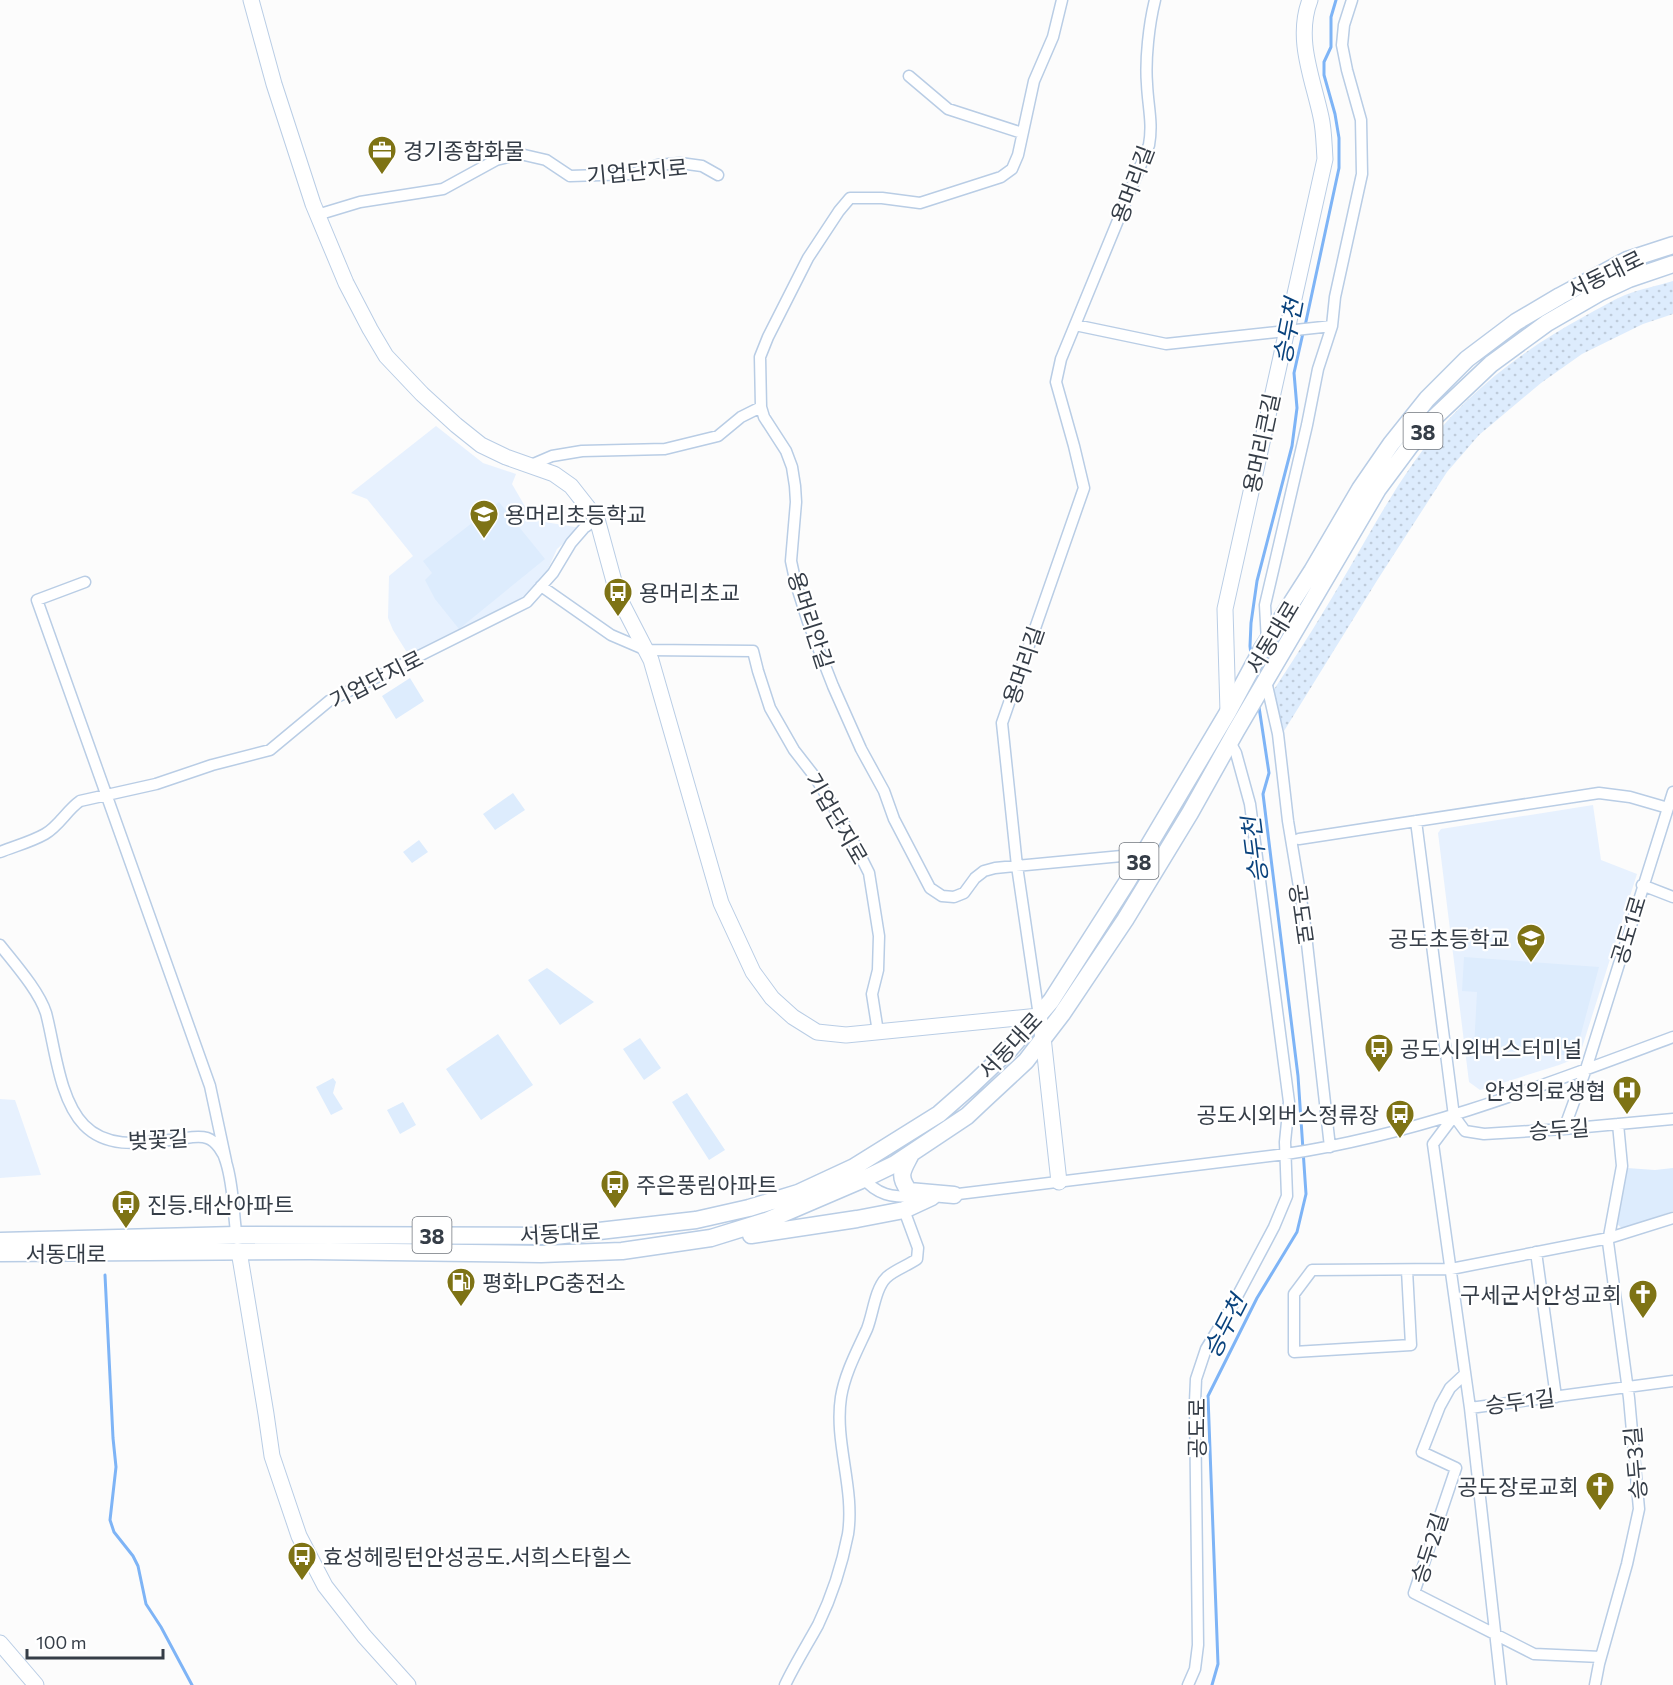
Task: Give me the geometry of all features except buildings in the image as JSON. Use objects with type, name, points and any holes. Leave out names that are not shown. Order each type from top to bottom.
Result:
[{"type":"main road","name":"서동대로","points":[[0,1241],[238,1243],[541,1254],[622,1251],[711,1238],[766,1221],[859,1173],[939,1114],[972,1085],[1010,1049],[1051,1001],[1143,854],[1360,489],[1391,444],[1427,399],[1467,359],[1516,322],[1627,260],[1673,245]]},
{"type":"main road","name":"서동대로","points":[[0,1253],[238,1243],[555,1236],[696,1220],[749,1208],[895,1164],[967,1116],[1026,1061],[1062,1014],[1125,920],[1190,813],[1378,489],[1435,417],[1491,364],[1547,323],[1599,293],[1629,279],[1673,264]]},
{"type":"main road","points":[[911,1153],[902,1172],[902,1182],[909,1191],[954,1195]]},
{"type":"main road","points":[[711,1238],[742,1236],[857,1219],[904,1210],[932,1197]]},
{"type":"street","points":[[250,0],[274,84],[317,215],[346,283],[386,356],[447,417],[481,445],[506,457],[554,474],[572,486],[597,519],[618,596],[651,660],[721,903],[753,972],[772,998],[793,1017],[818,1032],[846,1035],[1039,1016],[1059,1182]]},
{"type":"street","name":"용머리안길","points":[[1062,0],[1053,37],[1034,81],[1018,155],[1012,169],[1001,177],[920,203],[882,198],[850,198],[808,258],[768,337],[760,357],[761,406],[764,417],[786,451],[792,467],[796,502],[791,561],[808,622],[861,749],[884,791],[894,819],[930,888],[942,896],[954,897],[964,893],[975,878],[984,871],[995,868],[1143,854]]},
{"type":"street","name":"용머리길","points":[[1039,1016],[1017,866],[1002,723],[1084,488],[1056,382],[1060,359],[1149,145],[1152,129],[1146,82],[1150,20],[1155,0]]},
{"type":"street","name":"용머리큰길","points":[[1231,707],[1225,609],[1292,330],[1325,159],[1322,119],[1306,55],[1306,22],[1310,0]]},
{"type":"street","points":[[1265,646],[1265,605],[1362,174],[1360,120],[1342,45],[1344,25],[1352,0]]},
{"type":"street","points":[[909,76],[948,109],[1022,133]]},
{"type":"street","name":"기업단지로","points":[[317,215],[360,202],[443,189],[495,160],[520,154],[546,160],[570,176],[632,174],[658,165],[680,163],[702,166],[718,175]]},
{"type":"street","points":[[1075,325],[1166,344],[1328,327]]},
{"type":"street","points":[[531,465],[552,456],[582,452],[665,449],[718,436],[741,417],[761,406]]},
{"type":"street","name":"기업단지로","points":[[0,852],[45,834],[80,801],[156,784],[212,765],[270,750],[329,701],[528,602],[553,573],[571,543],[584,528],[597,519]]},
{"type":"street","points":[[85,582],[38,600],[210,1086],[226,1161]]},
{"type":"street","points":[[541,586],[611,635],[646,650]]},
{"type":"street","name":"기업단지로","points":[[646,650],[753,651],[770,708],[794,750],[815,777],[846,827],[869,873],[879,936],[878,970],[872,994],[878,1032]]},
{"type":"street","name":"공도로","points":[[1264,685],[1278,734],[1288,821],[1304,917],[1326,1148]]},
{"type":"street","name":"공도로","points":[[1188,1685],[1195,1670],[1198,1645],[1195,1402],[1197,1379],[1206,1348],[1231,1308],[1274,1227],[1287,1196],[1290,1154],[1286,1142],[1288,1102],[1250,804],[1233,737]]},
{"type":"street","name":"공도1로","points":[[1586,1070],[1642,885],[1673,792]]},
{"type":"street","points":[[1299,839],[1599,793],[1668,808]]},
{"type":"street","points":[[1416,821],[1454,1116]]},
{"type":"street","points":[[1642,885],[1673,897]]},
{"type":"street","name":"벚꽃길","points":[[0,945],[28,980],[45,1011],[54,1055],[68,1097],[85,1126],[105,1139],[131,1144],[195,1137],[208,1138],[219,1148],[226,1161],[238,1243]]},
{"type":"street","points":[[859,1173],[868,1185],[881,1193],[895,1197],[932,1197],[1326,1148],[1454,1116],[1673,1037]]},
{"type":"street","points":[[1564,1129],[1586,1070]]},
{"type":"street","name":"승두길","points":[[1454,1116],[1465,1131],[1484,1134],[1673,1119]]},
{"type":"street","name":"승두1길","points":[[1454,1116],[1433,1144],[1470,1408],[1673,1381]]},
{"type":"street","name":"승두3길","points":[[1595,1685],[1639,1509],[1628,1387],[1608,1242],[1622,1166],[1618,1124]]},
{"type":"street","points":[[785,1685],[833,1592],[842,1561],[848,1531],[848,1496],[840,1418],[841,1396],[851,1362],[868,1327],[880,1287],[887,1276],[917,1259],[918,1248],[904,1210]]},
{"type":"street","points":[[1407,1270],[1411,1345],[1294,1352],[1294,1294],[1312,1270],[1451,1269],[1609,1238],[1673,1218]]},
{"type":"street","points":[[238,1243],[272,1456],[299,1536],[324,1586],[364,1636],[408,1685]]},
{"type":"street","points":[[1536,1252],[1556,1397]]},
{"type":"street","name":"승두2길","points":[[1466,1374],[1450,1388],[1440,1406],[1422,1452],[1456,1468],[1414,1593],[1534,1654],[1601,1657]]},
{"type":"street","points":[[1470,1408],[1501,1685]]},
{"type":"street","points":[[0,1643],[36,1685]]},
{"type":"shaded area","points":[[1673,281],[1673,314],[1643,324],[1582,354],[1541,383],[1479,435],[1447,472],[1284,731],[1273,691],[1397,488],[1431,439],[1491,379],[1536,345],[1620,297]]},
{"type":"shaded area","name":"용머리초등학교","points":[[436,426],[483,463],[516,474],[512,484],[533,520],[581,528],[557,549],[547,571],[518,602],[411,659],[388,618],[389,576],[413,556],[367,499],[351,493]]},
{"type":"shaded area","points":[[499,502],[545,559],[459,629],[435,599],[425,580],[432,573],[423,561]]},
{"type":"shaded area","points":[[410,678],[424,701],[396,719],[382,696]]},
{"type":"shaded area","points":[[513,793],[525,810],[495,830],[483,814]]},
{"type":"shaded area","name":"공도초등학교","points":[[1593,805],[1601,860],[1637,874],[1580,1054],[1559,1065],[1480,1090],[1469,1082],[1438,833],[1441,829]]},
{"type":"shaded area","points":[[419,840],[428,852],[412,863],[403,852]]},
{"type":"shaded area","points":[[1464,957],[1599,967],[1575,1056],[1474,1048],[1477,992],[1462,991]]},
{"type":"shaded area","points":[[547,968],[594,1002],[560,1025],[528,980]]},
{"type":"shaded area","points":[[498,1034],[533,1085],[481,1120],[446,1069]]},
{"type":"shaded area","points":[[640,1038],[661,1068],[644,1080],[623,1049]]},
{"type":"shaded area","points":[[333,1078],[336,1082],[333,1093],[343,1109],[331,1115],[316,1087]]},
{"type":"shaded area","points":[[687,1093],[725,1150],[709,1160],[672,1102]]},
{"type":"shaded area","points":[[0,1099],[15,1100],[41,1175],[0,1178]]},
{"type":"shaded area","points":[[403,1102],[416,1125],[400,1134],[387,1110]]},
{"type":"shaded area","points":[[1627,1168],[1655,1170],[1673,1168],[1673,1211],[1623,1229],[1617,1224]]},
{"type":"waterway","name":"승두천","points":[[1305,326],[1339,168],[1339,138],[1324,75],[1324,62],[1331,47],[1331,17],[1336,0]]},
{"type":"waterway","name":"승두천","points":[[1251,655],[1251,623],[1257,581],[1292,446],[1297,408],[1294,373],[1303,333]]},
{"type":"waterway","name":"승두천","points":[[1212,1685],[1218,1664],[1208,1396],[1257,1298],[1297,1232],[1306,1194],[1298,1076],[1263,794],[1269,773],[1259,707]]},
{"type":"waterway","points":[[105,1275],[116,1467],[110,1520],[114,1532],[138,1566],[146,1604],[192,1685]]},
{"type":"place","name":"경기종합화물","points":[[382,176]]},
{"type":"place","name":"용머리초등학교","points":[[484,540]]},
{"type":"place","name":"용머리초교","points":[[618,618]]},
{"type":"place","name":"공도초등학교","points":[[1531,964]]},
{"type":"place","name":"공도시외버스터미널","points":[[1379,1074]]},
{"type":"place","name":"안성의료생협","points":[[1627,1116]]},
{"type":"place","name":"공도시외버스정류장","points":[[1400,1140]]},
{"type":"place","name":"주은풍림아파트","points":[[615,1210]]},
{"type":"place","name":"진등.태산아파트","points":[[126,1230]]},
{"type":"place","name":"평화LPG충전소","points":[[461,1308]]},
{"type":"place","name":"구세군서안성교회","points":[[1643,1320]]},
{"type":"place","name":"공도장로교회","points":[[1600,1512]]},
{"type":"place","name":"효성헤링턴안성공도.서희스타힐스","points":[[302,1582]]}]
